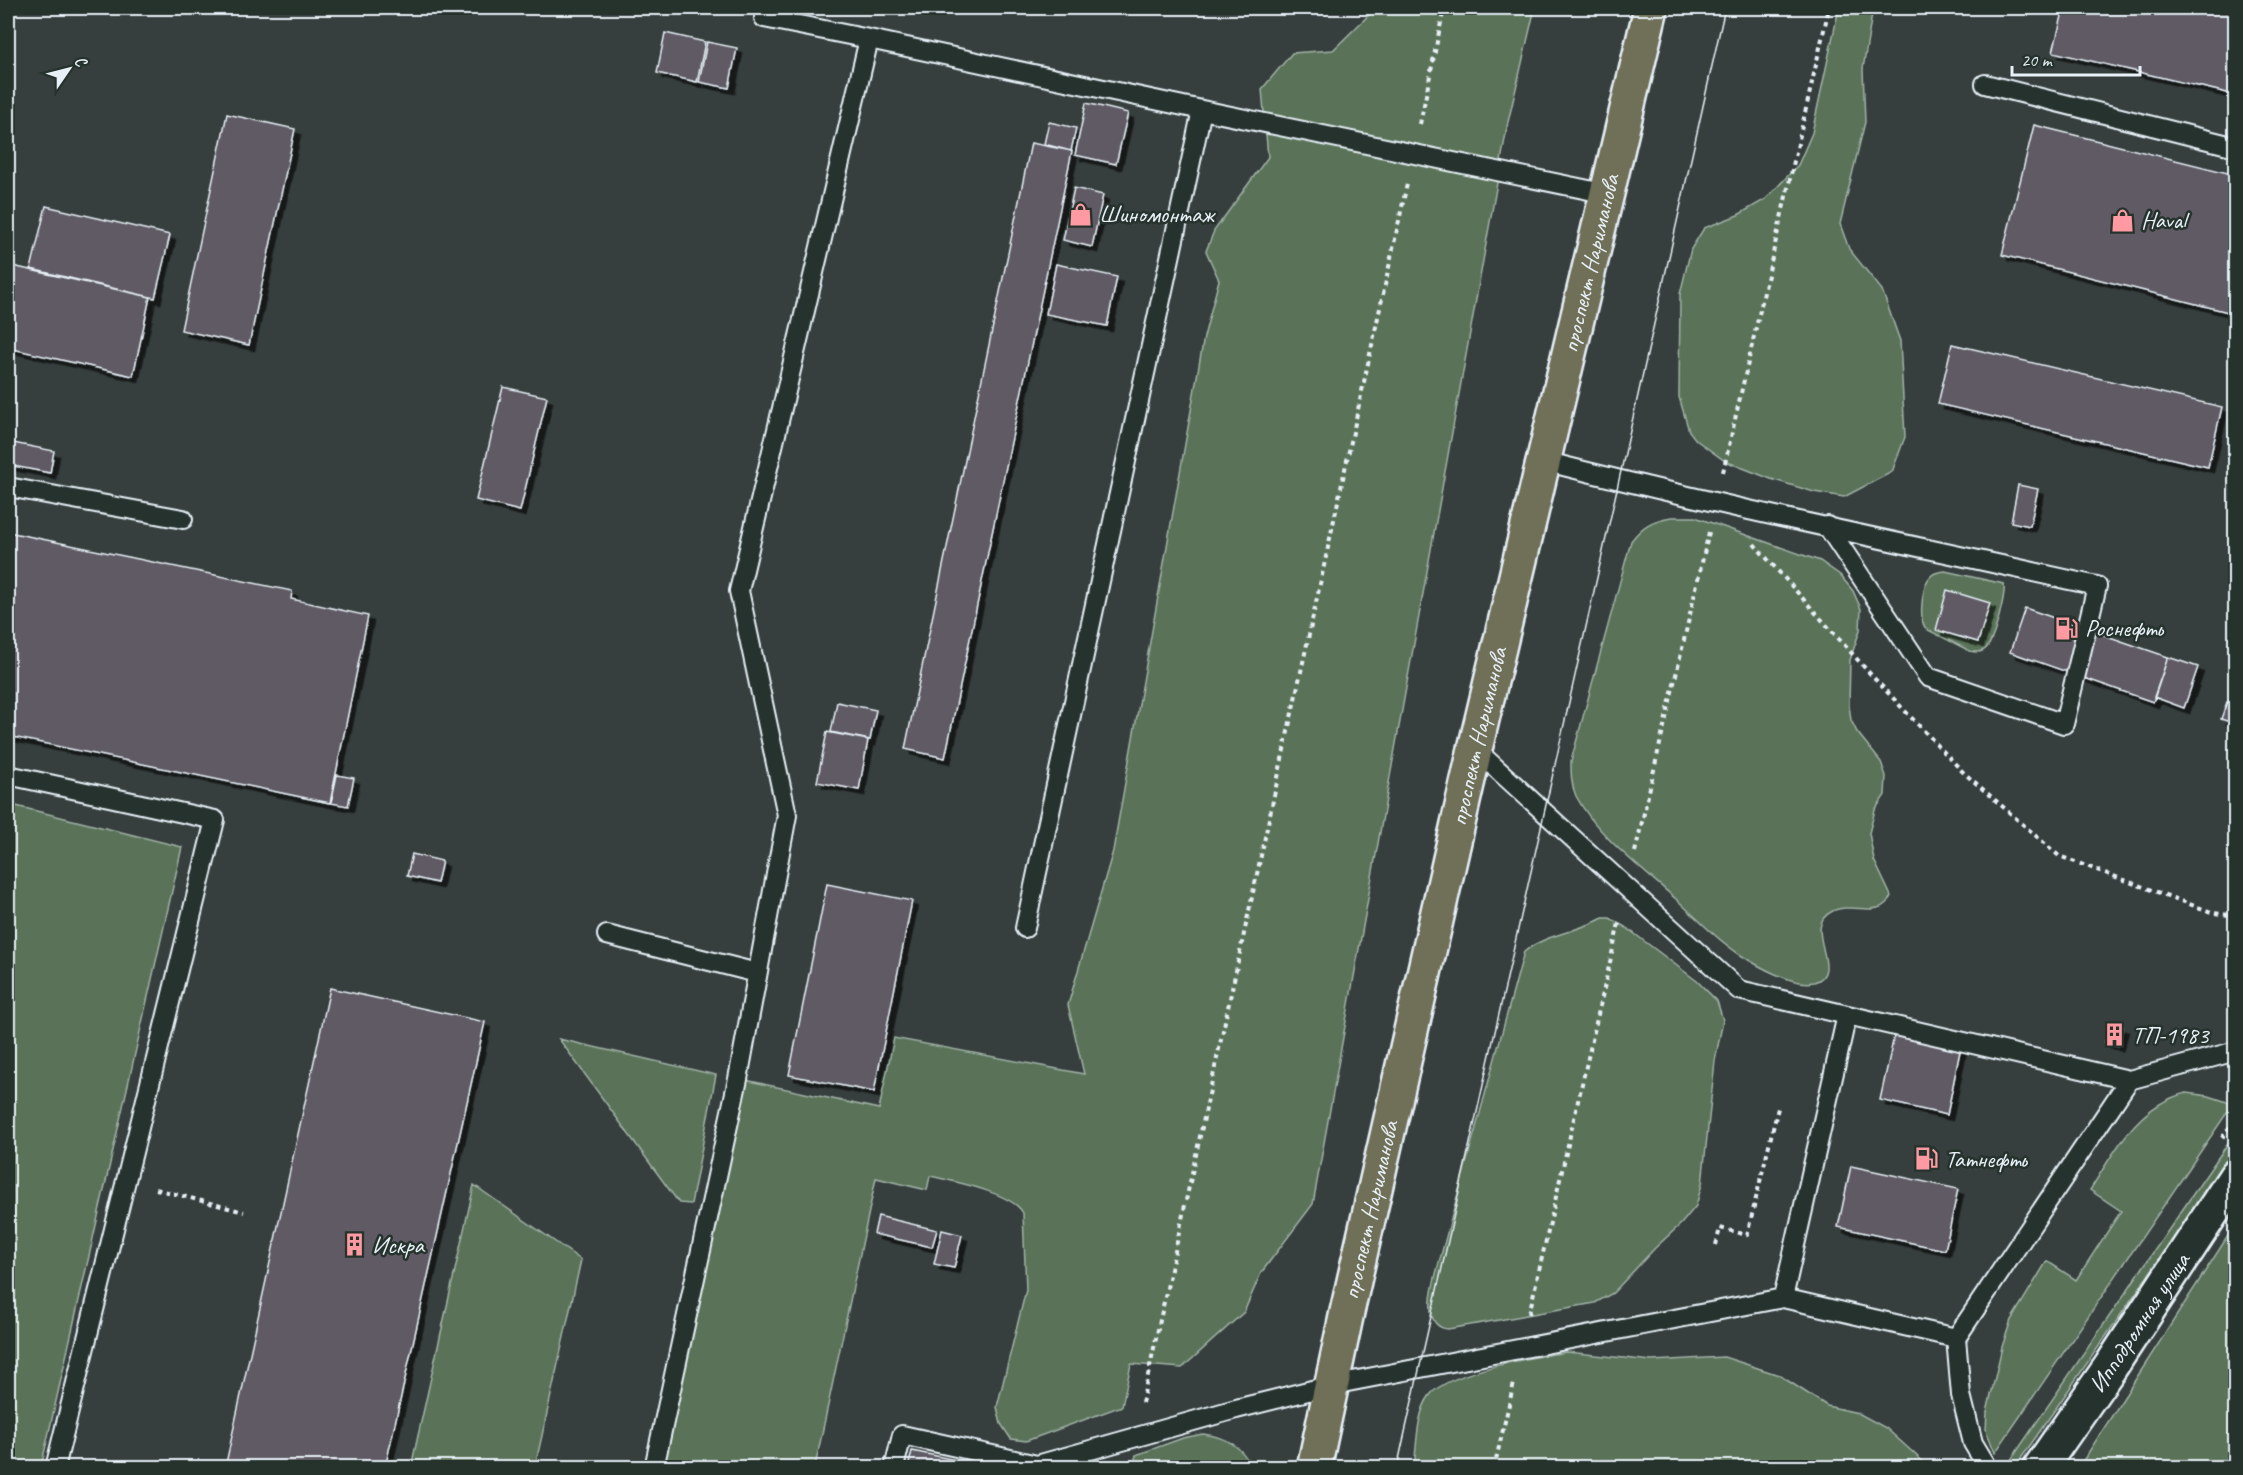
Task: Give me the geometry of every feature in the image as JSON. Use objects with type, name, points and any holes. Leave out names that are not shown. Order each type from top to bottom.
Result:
[{"type":"main road","name":"проспект Нариманова","points":[[1314,1467],[1475,749],[1651,8]]},
{"type":"street","name":"Ипподромная улица","points":[[2040,1467],[2111,1366],[2235,1176]]},
{"type":"lane","points":[[766,8],[764,18],[1608,194]]},
{"type":"lane","points":[[654,1467],[735,1090],[787,815],[739,591],[869,39]]},
{"type":"lane","points":[[1985,84],[2235,147]]},
{"type":"lane","points":[[1025,928],[1203,110]]},
{"type":"lane","points":[[1544,461],[2097,586],[2064,724],[1929,677],[1827,526]]},
{"type":"lane","points":[[8,487],[183,519]]},
{"type":"lane","points":[[1475,749],[1739,990],[2129,1080],[2235,1051]]},
{"type":"lane","points":[[8,775],[215,820],[55,1467]]},
{"type":"lane","points":[[607,935],[758,973]]},
{"type":"lane","points":[[1783,1298],[1847,1015]]},
{"type":"lane","points":[[1988,1467],[1973,1443],[1961,1395],[1956,1338],[2129,1080]]},
{"type":"lane","points":[[894,1467],[902,1435],[1007,1463],[1037,1465],[1236,1409],[1332,1385],[1783,1298],[1956,1338]]},
{"type":"path","points":[[1135,1437],[1444,8]]},
{"type":"path","points":[[1494,1467],[1829,8]]},
{"type":"path","points":[[1716,501],[1873,677],[1962,771],[2059,856],[2214,912],[2235,916]]},
{"type":"path","points":[[1716,1245],[1720,1228],[1747,1235],[1778,1108]]},
{"type":"path","points":[[126,1181],[244,1212]]},
{"type":"green space","points":[[1376,8],[1535,8],[1508,122],[1313,1204],[1261,1273],[1244,1312],[1182,1368],[1131,1364],[1122,1406],[1026,1441],[1011,1439],[1001,1424],[997,1407],[1026,1290],[1023,1213],[1007,1199],[952,1181],[930,1176],[927,1190],[876,1178],[815,1467],[795,1464],[794,1468],[663,1468],[745,1080],[879,1109],[894,1038],[1084,1074],[1068,1005],[1113,851],[1204,337],[1219,280],[1206,251],[1214,231],[1268,157],[1262,89],[1292,53],[1333,50]]},
{"type":"green space","points":[[1839,8],[1873,8],[1863,69],[1865,122],[1840,224],[1849,249],[1882,290],[1900,341],[1905,437],[1892,472],[1844,497],[1814,492],[1771,479],[1725,461],[1696,440],[1689,431],[1679,397],[1680,294],[1691,249],[1704,228],[1738,215],[1766,199],[1798,165],[1812,133]]},
{"type":"green space","points":[[1672,517],[1695,517],[1820,561],[1840,575],[1853,591],[1861,609],[1860,630],[1850,660],[1849,705],[1851,720],[1857,732],[1881,762],[1886,776],[1885,795],[1875,810],[1869,833],[1874,860],[1891,896],[1880,907],[1839,909],[1823,919],[1820,928],[1826,969],[1823,977],[1814,982],[1796,981],[1775,974],[1746,959],[1722,942],[1608,839],[1585,811],[1574,792],[1571,761],[1631,541],[1649,524]]},
{"type":"green space","points":[[1945,571],[2004,584],[1997,625],[1991,641],[1982,651],[1970,651],[1926,629],[1922,618],[1925,586],[1932,575]]},
{"type":"green space","points":[[8,804],[182,847],[41,1467],[8,1467]]},
{"type":"green space","points":[[1603,918],[1610,918],[1627,928],[1697,981],[1717,1001],[1723,1020],[1715,1061],[1702,1184],[1696,1206],[1613,1293],[1595,1303],[1448,1329],[1439,1326],[1433,1320],[1431,1311],[1432,1289],[1524,952],[1542,941]]},
{"type":"green space","points":[[559,1039],[716,1075],[691,1204],[679,1203]]},
{"type":"green space","points":[[2186,1093],[2209,1096],[2233,1104],[1995,1453],[1986,1430],[1987,1412],[2002,1347],[2011,1320],[2047,1261],[2076,1280],[2121,1211],[2090,1190],[2119,1145],[2141,1118],[2169,1099]]},
{"type":"green space","points":[[2235,1133],[2235,1146],[2231,1156],[2015,1467],[2006,1467]]},
{"type":"green space","points":[[474,1185],[581,1260],[535,1467],[411,1467]]},
{"type":"green space","points":[[2235,1225],[2235,1467],[2079,1467]]},
{"type":"green space","points":[[1567,1352],[1652,1361],[1724,1357],[1779,1375],[1827,1406],[1858,1413],[1886,1428],[1929,1467],[1414,1467],[1422,1411],[1430,1395],[1440,1387],[1473,1372],[1494,1366]]},
{"type":"green space","points":[[1203,1434],[1219,1437],[1238,1448],[1252,1467],[1133,1467],[1136,1455],[1183,1438]]},
{"type":"building","points":[[2064,8],[2236,8],[2236,95],[2053,52]]},
{"type":"building","points":[[665,33],[705,42],[697,82],[657,73]]},
{"type":"building","points":[[707,42],[737,48],[729,88],[699,82]]},
{"type":"building","points":[[1086,103],[1128,113],[1116,164],[1075,155]]},
{"type":"building","points":[[227,114],[295,129],[249,345],[181,330]]},
{"type":"building","points":[[1049,122],[1076,128],[1071,151],[1044,144]]},
{"type":"building","name":"Haval","points":[[2034,125],[2236,175],[2236,314],[2002,255]]},
{"type":"building","points":[[1031,143],[1072,151],[945,758],[905,749]]},
{"type":"building","points":[[1074,188],[1103,195],[1092,247],[1063,240]]},
{"type":"building","points":[[46,206],[170,235],[155,298],[31,269]]},
{"type":"building","points":[[1056,264],[1117,277],[1107,326],[1046,314]]},
{"type":"building","points":[[8,265],[150,297],[133,376],[8,348]]},
{"type":"building","points":[[1952,344],[2222,407],[2208,467],[1938,404]]},
{"type":"building","points":[[503,387],[547,397],[520,511],[476,500]]},
{"type":"building","points":[[8,442],[54,451],[50,473],[8,465]]},
{"type":"building","points":[[2018,485],[2038,489],[2030,526],[2011,522]]},
{"type":"building","points":[[8,532],[292,591],[291,599],[368,616],[330,803],[8,736]]},
{"type":"building","points":[[1947,590],[1990,603],[1978,642],[1936,630]]},
{"type":"building","points":[[2025,608],[2168,657],[2153,702],[2010,652]]},
{"type":"building","points":[[2168,657],[2198,667],[2184,708],[2154,697]]},
{"type":"building","points":[[837,702],[876,710],[870,740],[831,732]]},
{"type":"building","points":[[2227,702],[2236,705],[2233,723],[2221,719]]},
{"type":"building","points":[[827,732],[868,740],[859,790],[817,782]]},
{"type":"building","points":[[337,775],[354,778],[348,806],[331,803]]},
{"type":"building","points":[[412,854],[442,861],[437,883],[407,876]]},
{"type":"building","points":[[827,884],[912,901],[874,1092],[789,1075]]},
{"type":"building","name":"Искра","points":[[330,988],[485,1022],[385,1468],[225,1468]]},
{"type":"building","name":"ТП-1983","points":[[2111,1024],[2123,1027],[2117,1046],[2105,1042]]},
{"type":"building","points":[[1895,1032],[1961,1046],[1947,1115],[1880,1100]]},
{"type":"building","points":[[1851,1166],[1958,1189],[1945,1250],[1838,1227]]},
{"type":"building","points":[[878,1216],[937,1230],[932,1247],[874,1234]]},
{"type":"building","points":[[942,1230],[962,1235],[954,1268],[934,1264]]},
{"type":"building","points":[[912,1451],[975,1464],[974,1468],[908,1468]]},
{"type":"tram line","points":[[1397,1468],[1725,8]]},
{"type":"place","name":"Шиномонтаж","points":[[1081,214]]},
{"type":"place","name":"Haval","points":[[2123,220]]},
{"type":"place","name":"Роснефть","points":[[2067,628]]},
{"type":"place","name":"ТП-1983","points":[[2114,1035]]},
{"type":"place","name":"Татнефть","points":[[1927,1159]]},
{"type":"place","name":"Искра","points":[[354,1245]]}]
